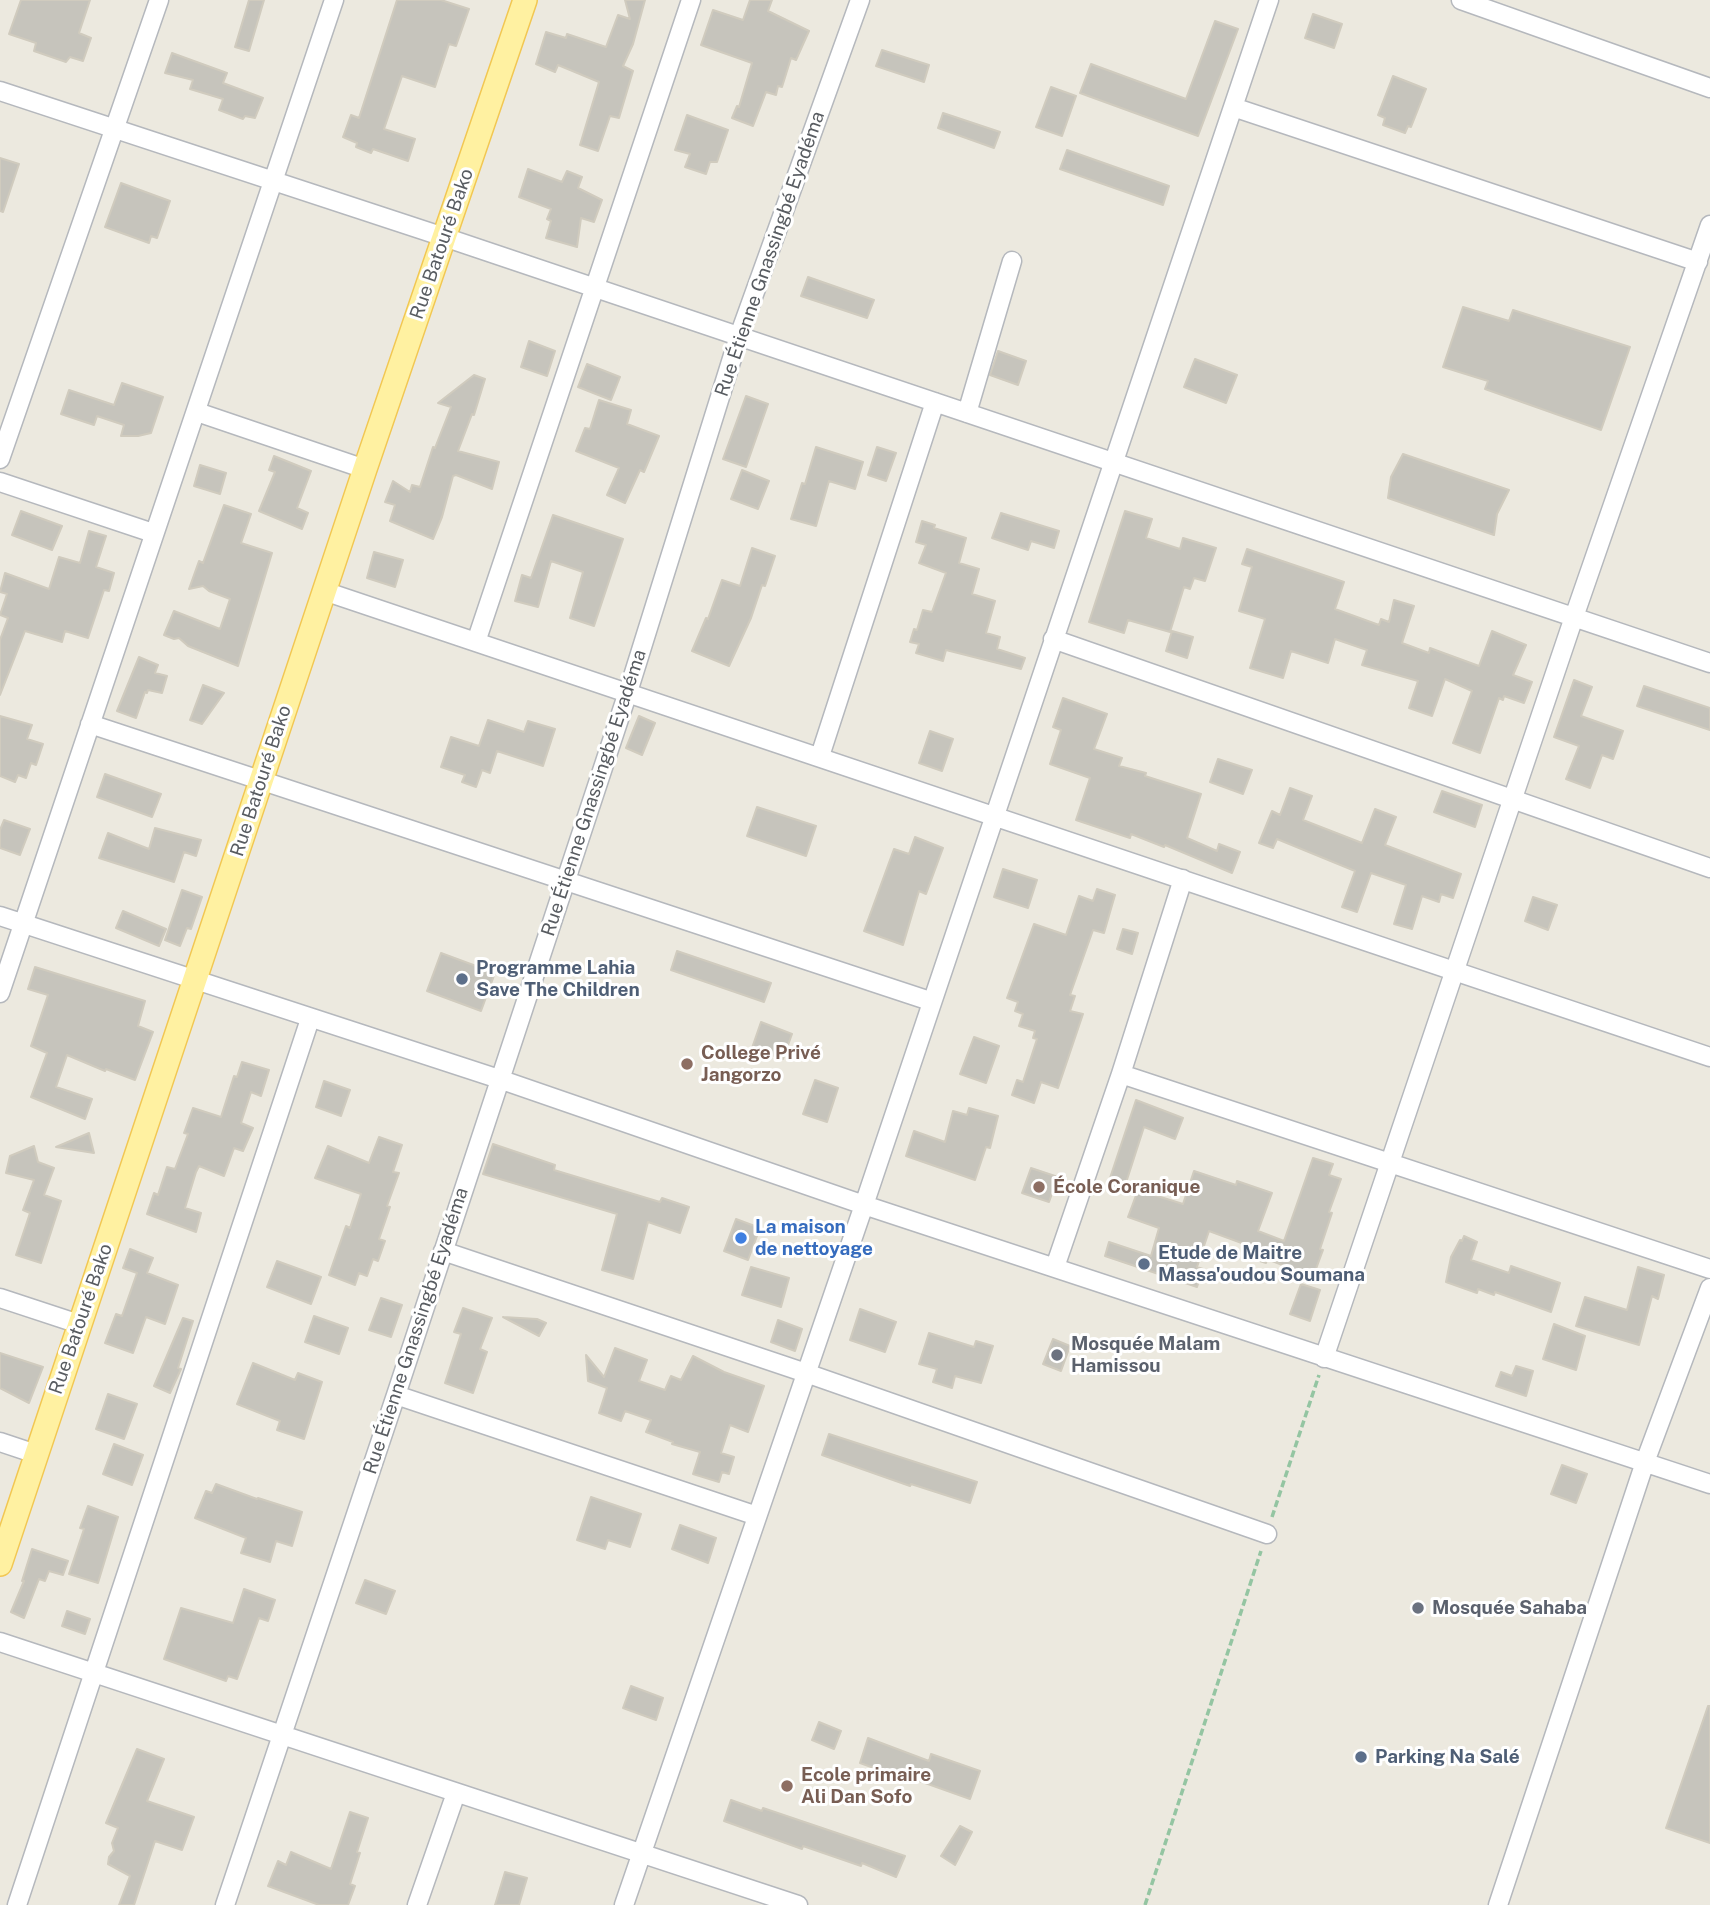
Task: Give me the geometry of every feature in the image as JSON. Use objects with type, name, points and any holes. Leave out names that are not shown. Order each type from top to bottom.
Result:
[{"type":"main road","name":"Rue Batouré Bako","points":[[0,1564],[324,591],[525,0]]},
{"type":"street","points":[[0,458],[159,0]]},
{"type":"street","points":[[0,993],[334,0]]},
{"type":"street","points":[[476,642],[691,0]]},
{"type":"street","name":"Rue Étienne Gnassingbé Eyadéma","points":[[225,1905],[628,692],[739,336],[860,0]]},
{"type":"street","points":[[624,1905],[864,1205],[930,1001],[1269,0]]},
{"type":"street","points":[[1461,0],[1710,88]]},
{"type":"street","points":[[0,91],[595,287],[1710,663]]},
{"type":"street","points":[[1233,107],[1698,262]]},
{"type":"street","points":[[1324,1357],[1574,617],[1710,225]]},
{"type":"street","points":[[967,413],[1012,261]]},
{"type":"street","points":[[820,756],[935,402]]},
{"type":"street","points":[[197,412],[365,469]]},
{"type":"street","points":[[0,482],[153,533]]},
{"type":"street","points":[[324,591],[1710,1057]]},
{"type":"street","points":[[1053,639],[1710,868]]},
{"type":"street","points":[[90,724],[930,1001]]},
{"type":"street","points":[[1055,1267],[1121,1074],[1183,878]]},
{"type":"street","points":[[0,916],[499,1079],[864,1205],[1710,1484]]},
{"type":"street","points":[[17,1905],[310,1019]]},
{"type":"street","points":[[1121,1074],[1710,1269]]},
{"type":"street","points":[[443,1251],[806,1373],[1267,1534]]},
{"type":"street","points":[[1497,1905],[1645,1462],[1710,1288]]},
{"type":"street","points":[[0,1298],[79,1324]]},
{"type":"street","points":[[396,1395],[757,1516]]},
{"type":"street","points":[[0,1442],[36,1454]]},
{"type":"street","points":[[0,1642],[797,1905]]},
{"type":"street","points":[[417,1905],[456,1793]]},
{"type":"path","points":[[1145,1905],[1324,1357]]},
{"type":"building","points":[[21,0],[90,0],[79,33],[91,38],[83,61],[70,57],[66,62],[34,51],[36,43],[9,34]]},
{"type":"building","points":[[249,0],[264,0],[249,51],[235,47]]},
{"type":"building","points":[[397,0],[441,0],[469,9],[456,46],[449,44],[435,87],[402,76],[384,129],[415,139],[408,161],[373,149],[371,153],[356,147],[357,143],[343,137],[351,115],[359,118]]},
{"type":"building","points":[[625,0],[645,0],[633,44],[623,66],[633,71],[619,118],[610,116],[598,151],[580,145],[599,82],[558,65],[555,72],[536,64],[546,32],[566,38],[567,34],[606,47],[618,15],[630,19]]},
{"type":"building","points":[[750,0],[772,0],[768,11],[809,31],[796,60],[791,58],[782,87],[778,86],[776,95],[766,92],[753,126],[732,118],[737,106],[739,107],[752,63],[701,45],[713,10],[743,20]]},
{"type":"building","points":[[1313,14],[1342,24],[1334,48],[1305,38]]},
{"type":"building","points":[[1215,21],[1238,29],[1198,136],[1080,93],[1091,64],[1186,99]]},
{"type":"building","points":[[882,50],[929,65],[924,82],[876,66]]},
{"type":"building","points":[[172,53],[227,73],[223,83],[263,98],[255,118],[245,116],[243,119],[219,110],[223,99],[190,89],[193,80],[165,73]]},
{"type":"building","points":[[1393,76],[1426,89],[1411,127],[1408,126],[1405,133],[1383,125],[1385,118],[1378,115]]},
{"type":"building","points":[[1051,87],[1076,96],[1062,136],[1036,127]]},
{"type":"building","points":[[943,113],[1000,132],[994,148],[938,128]]},
{"type":"building","points":[[687,115],[728,130],[717,162],[710,162],[706,174],[685,167],[690,154],[675,150]]},
{"type":"building","points":[[1067,150],[1169,186],[1163,205],[1060,169]]},
{"type":"building","points":[[0,158],[19,164],[3,212],[0,211]]},
{"type":"building","points":[[528,169],[562,182],[567,171],[582,177],[578,188],[602,200],[594,222],[581,218],[577,247],[546,238],[551,221],[547,219],[551,209],[519,197]]},
{"type":"building","points":[[121,183],[170,201],[157,238],[151,236],[149,243],[105,227]]},
{"type":"building","points":[[808,277],[874,300],[867,318],[801,296]]},
{"type":"building","points":[[1463,307],[1509,321],[1513,310],[1630,347],[1601,430],[1485,389],[1488,381],[1443,367]]},
{"type":"building","points":[[529,341],[555,351],[547,376],[521,367]]},
{"type":"building","points":[[998,351],[1026,361],[1018,385],[990,375]]},
{"type":"building","points":[[1195,359],[1237,375],[1226,403],[1184,387]]},
{"type":"building","points":[[587,364],[620,377],[611,400],[578,387]]},
{"type":"building","points":[[474,375],[485,379],[474,415],[472,414],[458,451],[499,462],[492,489],[453,476],[433,539],[390,521],[395,505],[385,502],[393,481],[410,492],[412,485],[420,487],[433,447],[435,448],[451,407],[438,403]]},
{"type":"building","points":[[122,383],[163,397],[151,433],[121,436],[124,425],[97,416],[94,425],[61,414],[69,390],[114,405]]},
{"type":"building","points":[[746,396],[768,404],[746,467],[723,459]]},
{"type":"building","points":[[599,400],[631,410],[627,424],[659,436],[644,472],[640,470],[625,503],[607,495],[619,468],[576,451],[585,428],[590,429]]},
{"type":"building","points":[[816,447],[863,462],[855,489],[829,481],[816,526],[791,519]]},
{"type":"building","points":[[877,447],[896,453],[886,481],[868,475]]},
{"type":"building","points":[[1403,454],[1509,490],[1497,514],[1494,535],[1388,498],[1391,477]]},
{"type":"building","points":[[274,456],[311,471],[297,508],[308,513],[302,529],[259,511],[275,472],[269,470]]},
{"type":"building","points":[[200,465],[226,473],[220,494],[194,486]]},
{"type":"building","points":[[742,470],[769,481],[758,509],[731,499]]},
{"type":"building","points":[[224,505],[251,514],[241,543],[272,553],[238,666],[188,646],[179,638],[164,635],[174,611],[220,629],[230,599],[203,586],[189,589],[199,561],[203,563]]},
{"type":"building","points":[[21,511],[62,526],[52,550],[12,535]]},
{"type":"building","points":[[1125,511],[1152,519],[1146,538],[1180,549],[1183,538],[1216,548],[1205,581],[1194,578],[1190,589],[1184,587],[1170,632],[1128,620],[1124,633],[1089,622]]},
{"type":"building","points":[[1001,513],[1059,531],[1054,548],[1031,541],[1028,550],[992,538]]},
{"type":"building","points":[[553,515],[623,539],[594,626],[570,618],[583,572],[551,561],[538,607],[515,601],[522,575],[531,578]]},
{"type":"building","points":[[922,521],[935,525],[934,528],[966,538],[959,563],[979,569],[972,594],[995,601],[986,633],[1000,637],[997,649],[1025,658],[1021,669],[946,650],[943,661],[916,653],[919,644],[910,642],[914,629],[917,630],[923,610],[932,612],[946,573],[919,563],[926,545],[916,542]]},
{"type":"building","points":[[89,531],[106,536],[96,567],[114,573],[109,591],[104,590],[88,638],[65,631],[62,642],[25,631],[0,695],[0,640],[8,618],[0,615],[7,594],[0,592],[5,573],[49,589],[59,557],[80,563]]},
{"type":"building","points":[[752,548],[775,556],[765,586],[762,585],[751,618],[729,666],[692,651],[706,618],[708,619],[722,580],[740,586]]},
{"type":"building","points":[[1247,549],[1344,582],[1335,609],[1379,625],[1381,619],[1389,622],[1394,600],[1414,606],[1402,643],[1429,653],[1430,648],[1479,666],[1492,631],[1526,645],[1513,675],[1532,682],[1524,703],[1504,696],[1503,700],[1499,698],[1480,753],[1453,743],[1472,691],[1445,679],[1432,716],[1409,708],[1418,681],[1362,665],[1367,650],[1335,639],[1328,663],[1291,651],[1283,678],[1250,668],[1265,619],[1239,611],[1252,567],[1242,564]]},
{"type":"building","points":[[374,552],[403,560],[395,587],[367,578]]},
{"type":"building","points":[[1172,631],[1193,637],[1187,658],[1166,651]]},
{"type":"building","points":[[139,657],[158,665],[155,673],[167,676],[162,693],[148,690],[145,692],[136,718],[117,711]]},
{"type":"building","points":[[1574,680],[1592,687],[1581,716],[1623,731],[1613,759],[1602,755],[1590,788],[1566,779],[1579,746],[1554,737]]},
{"type":"building","points":[[203,685],[224,693],[202,724],[190,720]]},
{"type":"building","points":[[1644,686],[1710,708],[1710,730],[1637,706]]},
{"type":"building","points":[[1063,698],[1107,714],[1094,749],[1122,758],[1119,766],[1146,773],[1145,776],[1201,794],[1187,838],[1217,851],[1219,844],[1240,852],[1232,873],[1165,845],[1164,847],[1131,834],[1130,838],[1076,820],[1090,778],[1050,764],[1061,730],[1053,727]]},
{"type":"building","points":[[0,716],[32,725],[27,739],[43,744],[36,765],[31,763],[26,778],[18,775],[15,782],[0,776]]},
{"type":"building","points":[[639,716],[655,723],[642,755],[626,748]]},
{"type":"building","points":[[488,720],[524,732],[528,721],[555,729],[543,766],[497,751],[490,773],[482,770],[476,787],[462,782],[465,775],[441,767],[451,737],[479,746]]},
{"type":"building","points":[[930,731],[953,739],[942,771],[919,763]]},
{"type":"building","points":[[1218,759],[1252,770],[1243,794],[1210,782]]},
{"type":"building","points":[[105,774],[161,794],[152,817],[97,797]]},
{"type":"building","points":[[1290,788],[1312,796],[1303,820],[1362,843],[1375,809],[1396,817],[1385,845],[1461,874],[1453,898],[1441,894],[1439,902],[1422,896],[1412,929],[1394,924],[1406,885],[1371,873],[1357,912],[1342,907],[1355,871],[1277,839],[1273,848],[1259,843],[1272,811],[1280,815]]},
{"type":"building","points":[[1442,791],[1482,805],[1475,827],[1434,812]]},
{"type":"building","points":[[757,807],[816,826],[806,856],[747,836]]},
{"type":"building","points":[[4,820],[30,829],[20,855],[0,848],[0,830]]},
{"type":"building","points":[[155,828],[201,840],[196,856],[184,852],[174,882],[99,858],[108,833],[149,849]]},
{"type":"building","points":[[915,837],[943,848],[926,894],[919,891],[903,945],[864,931],[894,849],[909,854]]},
{"type":"building","points":[[1003,869],[1037,880],[1028,908],[994,897]]},
{"type":"building","points":[[1097,889],[1115,895],[1104,933],[1093,930],[1070,995],[1075,996],[1070,1011],[1083,1014],[1058,1088],[1041,1082],[1034,1103],[1012,1095],[1017,1080],[1023,1082],[1037,1039],[1033,1038],[1035,1031],[1019,1026],[1023,1014],[1015,1011],[1018,1002],[1007,998],[1034,924],[1066,935],[1079,896],[1093,901]]},
{"type":"building","points":[[182,890],[202,897],[191,929],[187,928],[180,946],[165,940]]},
{"type":"building","points":[[1533,897],[1557,905],[1548,930],[1525,921]]},
{"type":"building","points":[[123,911],[166,929],[159,946],[116,928]]},
{"type":"building","points":[[1123,929],[1138,933],[1132,954],[1117,949]]},
{"type":"building","points":[[677,951],[771,983],[764,1002],[671,970]]},
{"type":"building","points":[[441,953],[495,973],[481,1011],[427,991]]},
{"type":"building","points":[[35,967],[145,1001],[138,1026],[153,1032],[135,1080],[67,1055],[56,1087],[92,1099],[85,1119],[31,1097],[47,1053],[31,1046],[48,995],[28,989]]},
{"type":"building","points":[[761,1022],[792,1034],[783,1059],[752,1048]]},
{"type":"building","points":[[974,1037],[999,1046],[986,1083],[960,1074]]},
{"type":"building","points":[[242,1062],[269,1070],[261,1096],[251,1092],[241,1123],[253,1128],[243,1151],[234,1148],[224,1176],[199,1166],[196,1172],[185,1208],[201,1213],[196,1232],[147,1214],[154,1193],[158,1195],[167,1167],[175,1169],[188,1134],[184,1133],[193,1108],[221,1117],[234,1076],[237,1077]]},
{"type":"building","points":[[815,1080],[838,1088],[827,1122],[803,1114]]},
{"type":"building","points":[[324,1081],[350,1090],[341,1116],[316,1107]]},
{"type":"building","points":[[1136,1100],[1183,1118],[1175,1139],[1144,1127],[1124,1189],[1108,1184]]},
{"type":"building","points":[[969,1108],[998,1116],[990,1148],[986,1147],[975,1180],[906,1156],[914,1131],[945,1142],[953,1111],[967,1115]]},
{"type":"building","points":[[89,1133],[94,1153],[56,1147]]},
{"type":"building","points":[[379,1137],[402,1145],[393,1172],[399,1173],[379,1239],[385,1241],[378,1261],[373,1259],[367,1276],[359,1273],[355,1285],[329,1275],[346,1226],[350,1228],[361,1194],[315,1178],[328,1146],[369,1163]]},
{"type":"building","points":[[493,1144],[555,1165],[554,1170],[660,1202],[662,1198],[689,1207],[680,1233],[648,1222],[633,1279],[602,1270],[617,1214],[483,1174]]},
{"type":"building","points":[[34,1146],[38,1162],[54,1168],[44,1195],[61,1201],[41,1263],[16,1255],[30,1213],[23,1210],[34,1180],[6,1173],[10,1156]]},
{"type":"building","points":[[1313,1158],[1333,1164],[1329,1175],[1341,1179],[1329,1212],[1332,1213],[1320,1249],[1323,1250],[1313,1277],[1267,1259],[1266,1263],[1244,1256],[1247,1245],[1209,1231],[1197,1267],[1203,1269],[1197,1287],[1105,1256],[1109,1242],[1151,1256],[1159,1228],[1128,1217],[1138,1190],[1183,1204],[1194,1171],[1272,1193],[1258,1231],[1284,1241]]},
{"type":"building","points":[[1031,1168],[1058,1177],[1049,1202],[1022,1193]]},
{"type":"building","points":[[736,1219],[760,1228],[748,1260],[724,1251]]},
{"type":"building","points":[[1464,1236],[1477,1242],[1471,1260],[1509,1273],[1511,1266],[1560,1283],[1551,1312],[1495,1292],[1494,1295],[1478,1289],[1477,1293],[1446,1282],[1451,1257]]},
{"type":"building","points":[[130,1249],[153,1258],[147,1273],[178,1285],[165,1324],[146,1317],[133,1353],[105,1343],[116,1314],[122,1316],[137,1273],[123,1268]]},
{"type":"building","points":[[277,1261],[321,1277],[311,1304],[267,1287]]},
{"type":"building","points":[[751,1267],[789,1278],[781,1307],[742,1295]]},
{"type":"building","points":[[1638,1267],[1664,1275],[1658,1299],[1652,1296],[1639,1345],[1576,1326],[1585,1297],[1627,1310]]},
{"type":"building","points":[[1301,1284],[1320,1290],[1310,1321],[1290,1314]]},
{"type":"building","points":[[381,1298],[402,1305],[391,1337],[369,1330]]},
{"type":"building","points":[[463,1308],[492,1318],[480,1349],[487,1352],[473,1393],[445,1383],[461,1334],[454,1332]]},
{"type":"building","points":[[860,1309],[896,1322],[885,1352],[850,1340]]},
{"type":"building","points":[[314,1316],[348,1328],[339,1354],[305,1342]]},
{"type":"building","points":[[503,1317],[537,1319],[546,1323],[539,1336]]},
{"type":"building","points":[[183,1318],[193,1321],[178,1368],[181,1369],[170,1393],[154,1386]]},
{"type":"building","points":[[778,1320],[802,1329],[795,1351],[771,1342]]},
{"type":"building","points":[[1554,1324],[1585,1336],[1576,1370],[1543,1359]]},
{"type":"building","points":[[929,1333],[974,1347],[976,1341],[993,1346],[981,1383],[955,1376],[952,1388],[933,1382],[937,1369],[919,1364]]},
{"type":"building","points":[[1053,1339],[1070,1346],[1061,1371],[1043,1364]]},
{"type":"building","points":[[615,1348],[647,1360],[639,1381],[665,1390],[671,1376],[681,1380],[693,1356],[724,1372],[764,1386],[748,1432],[730,1425],[721,1453],[734,1457],[729,1474],[722,1472],[719,1482],[693,1474],[700,1452],[672,1444],[673,1442],[646,1432],[651,1420],[625,1411],[621,1421],[599,1413],[607,1388],[588,1381],[586,1355],[604,1377]]},
{"type":"building","points":[[0,1353],[43,1367],[29,1403],[0,1388]]},
{"type":"building","points":[[253,1363],[295,1380],[298,1373],[322,1382],[304,1439],[277,1430],[280,1421],[237,1404]]},
{"type":"building","points":[[1516,1366],[1533,1371],[1526,1396],[1496,1386],[1501,1372],[1512,1376]]},
{"type":"building","points":[[108,1394],[137,1404],[124,1439],[96,1429]]},
{"type":"building","points":[[829,1434],[977,1482],[970,1503],[911,1484],[910,1486],[822,1455]]},
{"type":"building","points":[[114,1444],[143,1455],[132,1485],[103,1474]]},
{"type":"building","points":[[1562,1465],[1587,1474],[1576,1503],[1551,1494]]},
{"type":"building","points":[[216,1484],[302,1512],[292,1546],[276,1541],[270,1562],[241,1553],[246,1538],[195,1518],[206,1491],[212,1493]]},
{"type":"building","points":[[591,1497],[641,1514],[630,1547],[608,1540],[605,1549],[577,1540]]},
{"type":"building","points":[[88,1506],[118,1517],[98,1583],[69,1574],[84,1529],[80,1528]]},
{"type":"building","points":[[680,1525],[716,1538],[708,1563],[672,1549]]},
{"type":"building","points":[[32,1549],[68,1561],[63,1575],[49,1571],[45,1581],[39,1579],[24,1618],[11,1612],[24,1581]]},
{"type":"building","points":[[365,1580],[395,1591],[386,1614],[356,1603]]},
{"type":"building","points":[[244,1589],[275,1600],[268,1621],[259,1618],[237,1679],[228,1676],[226,1681],[164,1659],[181,1608],[233,1623]]},
{"type":"building","points":[[67,1611],[90,1619],[85,1634],[62,1626]]},
{"type":"building","points":[[631,1686],[663,1698],[656,1720],[623,1708]]},
{"type":"building","points":[[1710,1706],[1710,1843],[1666,1828]]},
{"type":"building","points":[[819,1722],[841,1731],[834,1749],[812,1740]]},
{"type":"building","points":[[868,1738],[929,1761],[931,1754],[980,1771],[970,1799],[860,1763]]},
{"type":"building","points":[[137,1749],[164,1759],[147,1801],[194,1817],[182,1850],[155,1841],[134,1905],[119,1905],[130,1876],[108,1864],[114,1851],[112,1843],[118,1828],[106,1823]]},
{"type":"building","points":[[731,1800],[762,1811],[763,1808],[905,1856],[896,1877],[862,1863],[861,1866],[803,1846],[802,1849],[724,1821]]},
{"type":"building","points":[[350,1812],[368,1818],[357,1852],[360,1853],[350,1884],[355,1886],[348,1905],[319,1905],[268,1886],[278,1861],[286,1865],[291,1852],[331,1869]]},
{"type":"building","points":[[960,1826],[972,1832],[955,1865],[941,1856]]},
{"type":"building","points":[[505,1872],[527,1878],[519,1905],[495,1905]]},
{"type":"place","name":"Programme Lahia Save The Children","points":[[462,979]]},
{"type":"place","name":"College Privé Jangorzo","points":[[687,1064]]},
{"type":"place","name":"École Coranique","points":[[1039,1187]]},
{"type":"place","name":"La maison de nettoyage","points":[[741,1238]]},
{"type":"place","name":"Etude de Maitre Massa'oudou Soumana","points":[[1144,1264]]},
{"type":"place","name":"Mosquée Malam Hamissou","points":[[1057,1355]]},
{"type":"place","name":"Mosquée Sahaba","points":[[1418,1608]]},
{"type":"place","name":"Parking Na Salé","points":[[1361,1757]]},
{"type":"place","name":"Ecole primaire Ali Dan Sofo","points":[[787,1786]]}]
